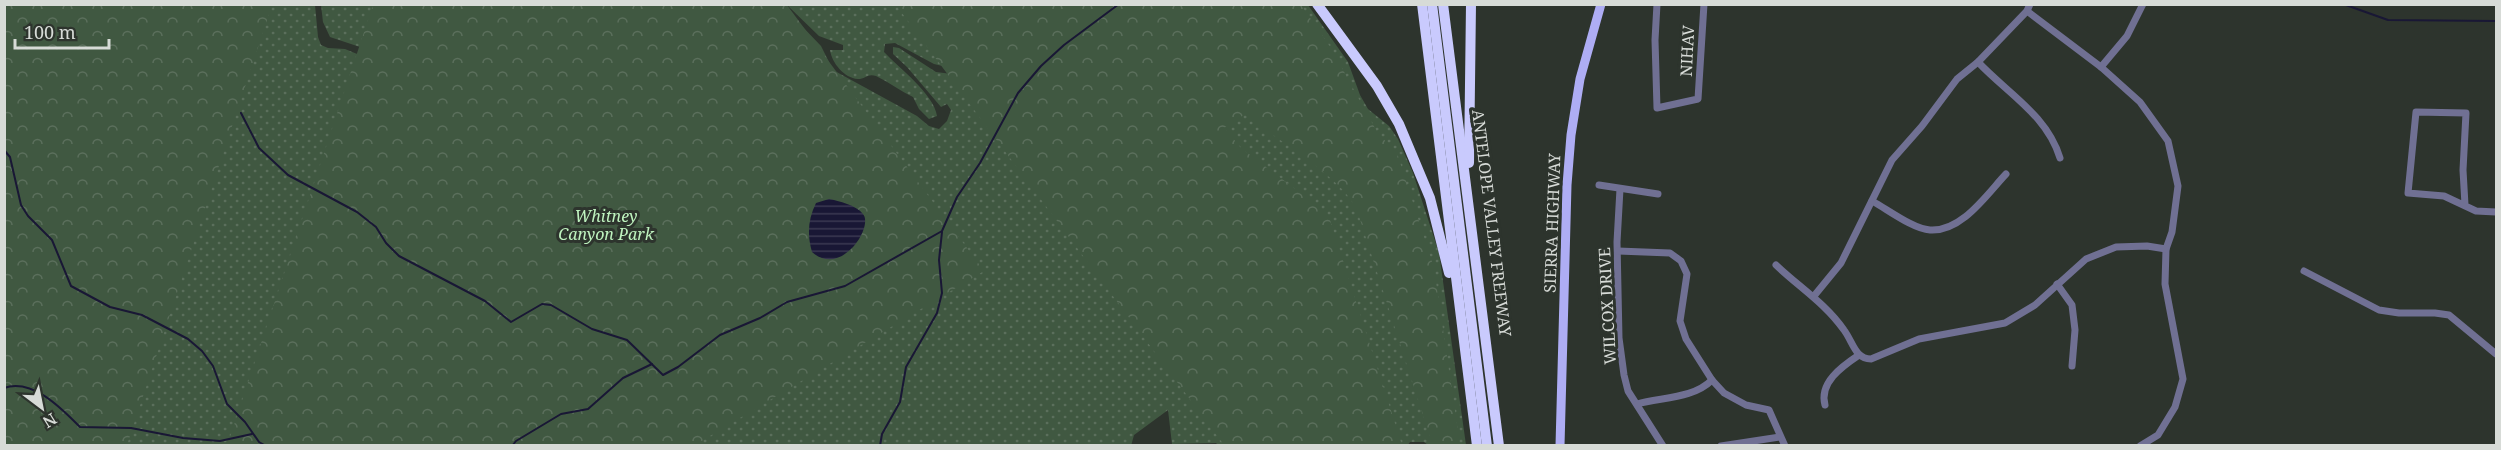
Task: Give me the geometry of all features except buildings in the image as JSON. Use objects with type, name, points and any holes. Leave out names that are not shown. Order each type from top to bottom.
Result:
[{"type":"highway","points":[[1317,4],[1377,86],[1399,124],[1430,198],[1448,271],[1457,288]]},
{"type":"highway","points":[[1422,4],[1477,446]]},
{"type":"highway","points":[[1432,4],[1487,446]]},
{"type":"highway","points":[[1443,4],[1499,446]]},
{"type":"highway","name":"ANTELOPE VALLEY FREEWAY","points":[[1449,4],[1505,446]]},
{"type":"highway","points":[[1469,163],[1471,4]]},
{"type":"main road","name":"SIERRA HIGHWAY","points":[[1560,446],[1570,135],[1580,79],[1601,4]]},
{"type":"street","name":"NIHAV","points":[[1657,4],[1655,40],[1657,108],[1698,99],[1704,4]]},
{"type":"street","points":[[2101,67],[2127,36],[2143,4]]},
{"type":"street","points":[[1814,296],[1841,262],[1892,160],[1922,126],[1956,79],[1978,62],[2029,8],[2140,102],[2168,141],[2178,186],[2172,232],[2166,249],[2165,284],[2183,379],[2175,407],[2158,435],[2140,446]]},
{"type":"street","points":[[1978,62],[2028,107],[2042,123],[2056,144],[2060,158]]},
{"type":"street","points":[[2465,205],[2463,170],[2466,113],[2416,112],[2408,193],[2444,196],[2476,211],[2496,212]]},
{"type":"street","points":[[1872,201],[1919,227],[1929,230],[1941,229],[1962,219],[2007,174]]},
{"type":"street","points":[[1599,185],[1658,194]]},
{"type":"street","name":"WILCOX DRIVE","points":[[1620,189],[1617,219],[1622,356],[1628,391],[1663,446]]},
{"type":"street","points":[[1776,265],[1796,284],[1814,296],[1841,325],[1858,355],[1864,359],[1871,359],[1919,339],[2005,323],[2035,305],[2086,260],[2116,248],[2147,246],[2166,249]]},
{"type":"street","points":[[1618,251],[1670,253],[1682,261],[1687,274],[1680,327],[1712,380],[1724,393],[1742,403],[1767,409],[1785,446]]},
{"type":"street","points":[[2304,271],[2379,310],[2449,315],[2496,354]]},
{"type":"street","points":[[2057,284],[2072,305],[2075,330],[2072,366]]},
{"type":"street","points":[[1825,405],[1822,395],[1824,387],[1858,355]]},
{"type":"street","points":[[1637,404],[1656,398],[1693,393],[1712,380]]},
{"type":"street","points":[[1721,446],[1780,436]]},
{"type":"green space","points":[[4,5],[315,5],[321,45],[328,48],[345,49],[374,61],[798,22],[821,46],[833,70],[917,116],[929,126],[939,129],[947,121],[951,110],[947,104],[941,107],[893,54],[893,47],[899,48],[936,72],[967,76],[1103,5],[1308,5],[1348,62],[1360,95],[1368,109],[1389,126],[1398,139],[1413,173],[1439,253],[1466,445],[1428,445],[1424,442],[1410,442],[1407,446],[1172,444],[1168,410],[1134,435],[1131,446],[5,445]]},
{"type":"green space","points":[[4,5],[272,5],[127,445],[5,445]]},
{"type":"green space","points":[[321,5],[539,5],[363,48],[330,37],[323,22]]},
{"type":"green space","name":"Whitney Canyon Park","points":[[373,5],[787,5],[984,271],[695,445],[227,446]]},
{"type":"green space","points":[[787,5],[1097,5],[955,69],[934,64],[895,43],[885,44],[884,52],[930,99],[937,116],[929,119],[919,109],[913,97],[881,78],[871,75],[858,79],[844,73],[836,65],[830,50],[843,50],[843,45],[819,36]]},
{"type":"green space","points":[[896,5],[1301,5],[1331,48],[1376,130],[1398,156],[1434,268],[1459,438],[1446,445],[1433,445],[1432,443],[1357,210],[1350,198],[1326,174],[1257,123],[1248,112],[1224,128],[1241,148],[1323,210],[1330,220],[1402,445],[1224,445]]},
{"type":"shaded area","points":[[829,199],[856,208],[863,214],[865,220],[864,229],[852,248],[844,255],[834,259],[823,258],[812,252],[809,239],[810,221],[816,203]]},
{"type":"waterway","points":[[241,113],[259,148],[288,175],[357,212],[376,227],[386,243],[399,256],[485,301],[511,322],[542,304],[551,305],[592,329],[627,340],[663,375],[678,367],[720,335],[760,318],[787,302],[845,286],[942,231],[957,197],[980,163],[1018,93],[1041,66],[1064,45],[1119,4]]},
{"type":"waterway","points":[[2343,4],[2388,20],[2496,21]]},
{"type":"waterway","points":[[4,150],[10,157],[21,205],[28,216],[52,240],[71,286],[110,307],[142,315],[188,339],[202,351],[213,366],[227,404],[245,422],[259,442],[266,446]]},
{"type":"waterway","points":[[880,446],[882,434],[900,402],[906,367],[937,313],[942,293],[939,260],[942,232]]},
{"type":"waterway","points":[[512,446],[516,441],[561,414],[588,409],[623,378],[652,364]]},
{"type":"waterway","points":[[4,388],[26,387],[36,391],[56,404],[80,427],[131,428],[183,438],[220,441],[252,434]]}]
